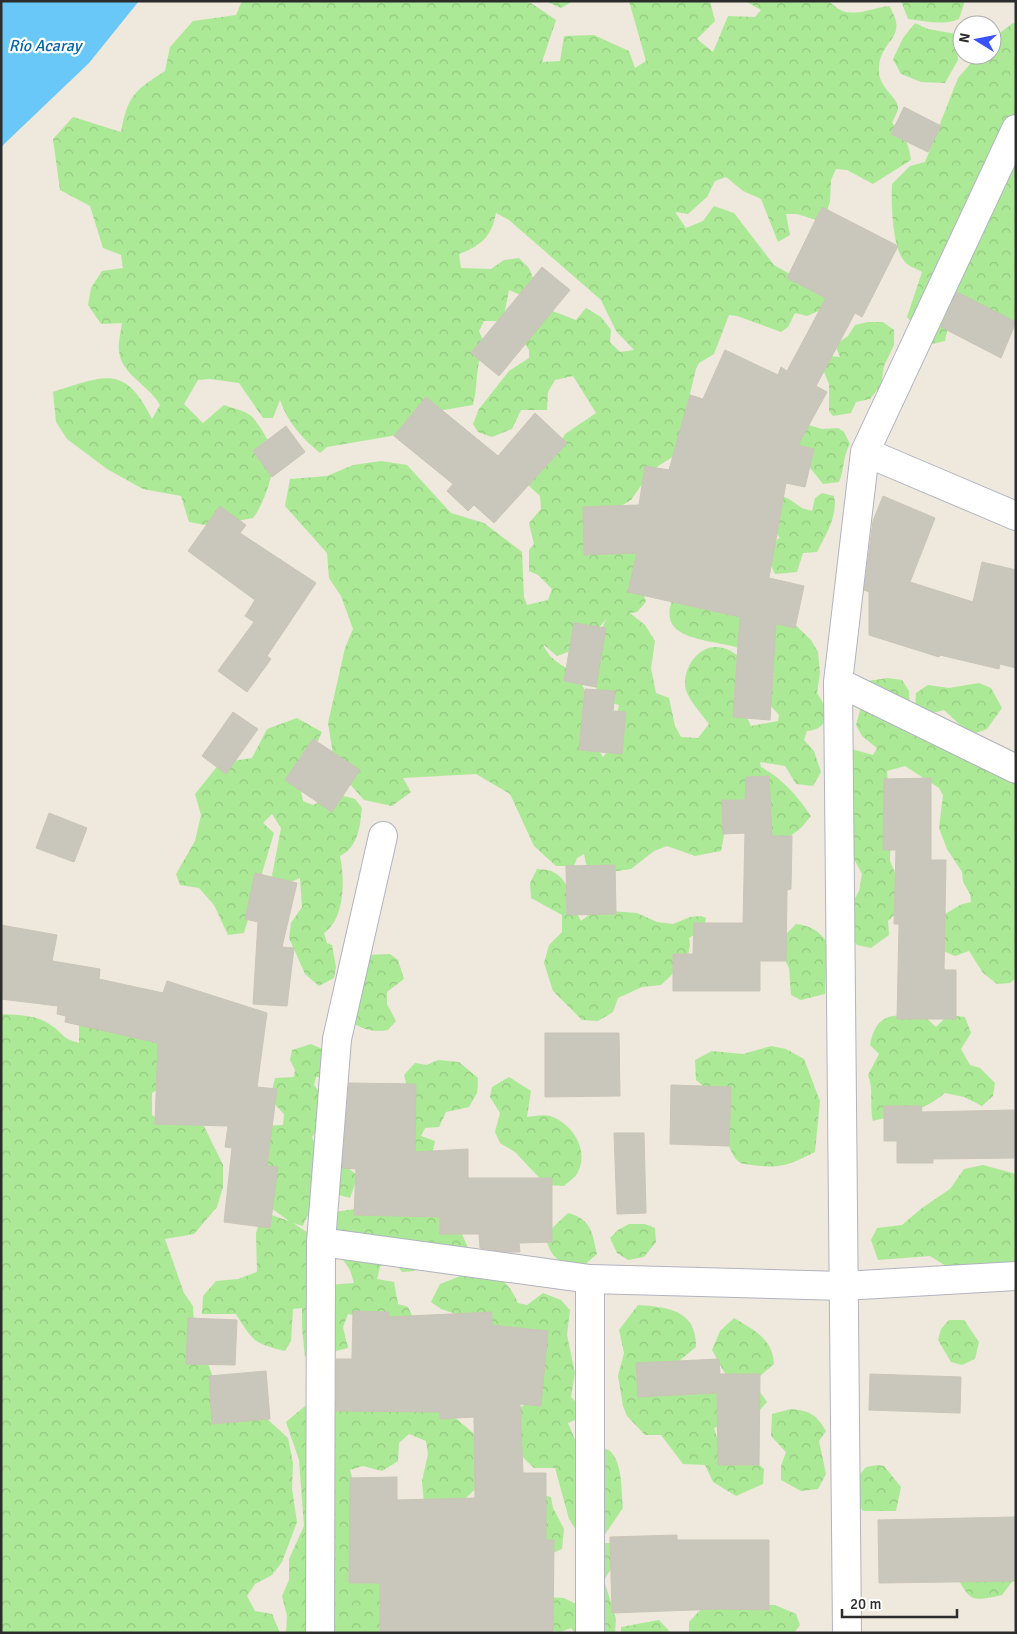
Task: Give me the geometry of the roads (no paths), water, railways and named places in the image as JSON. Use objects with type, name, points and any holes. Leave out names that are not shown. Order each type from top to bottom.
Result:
[{"type":"street","points":[[847,1633],[838,682],[864,452],[1016,129]]},
{"type":"street","points":[[864,452],[1016,516]]},
{"type":"street","points":[[838,682],[1016,768]]},
{"type":"street","points":[[320,1633],[321,1242],[337,1039],[383,836]]},
{"type":"street","points":[[321,1242],[590,1278],[843,1286],[1016,1276]]},
{"type":"street","points":[[590,1278],[590,1633]]},
{"type":"water","name":"Río Acaray","points":[[1,1],[139,1],[89,63],[1,147]]}]
